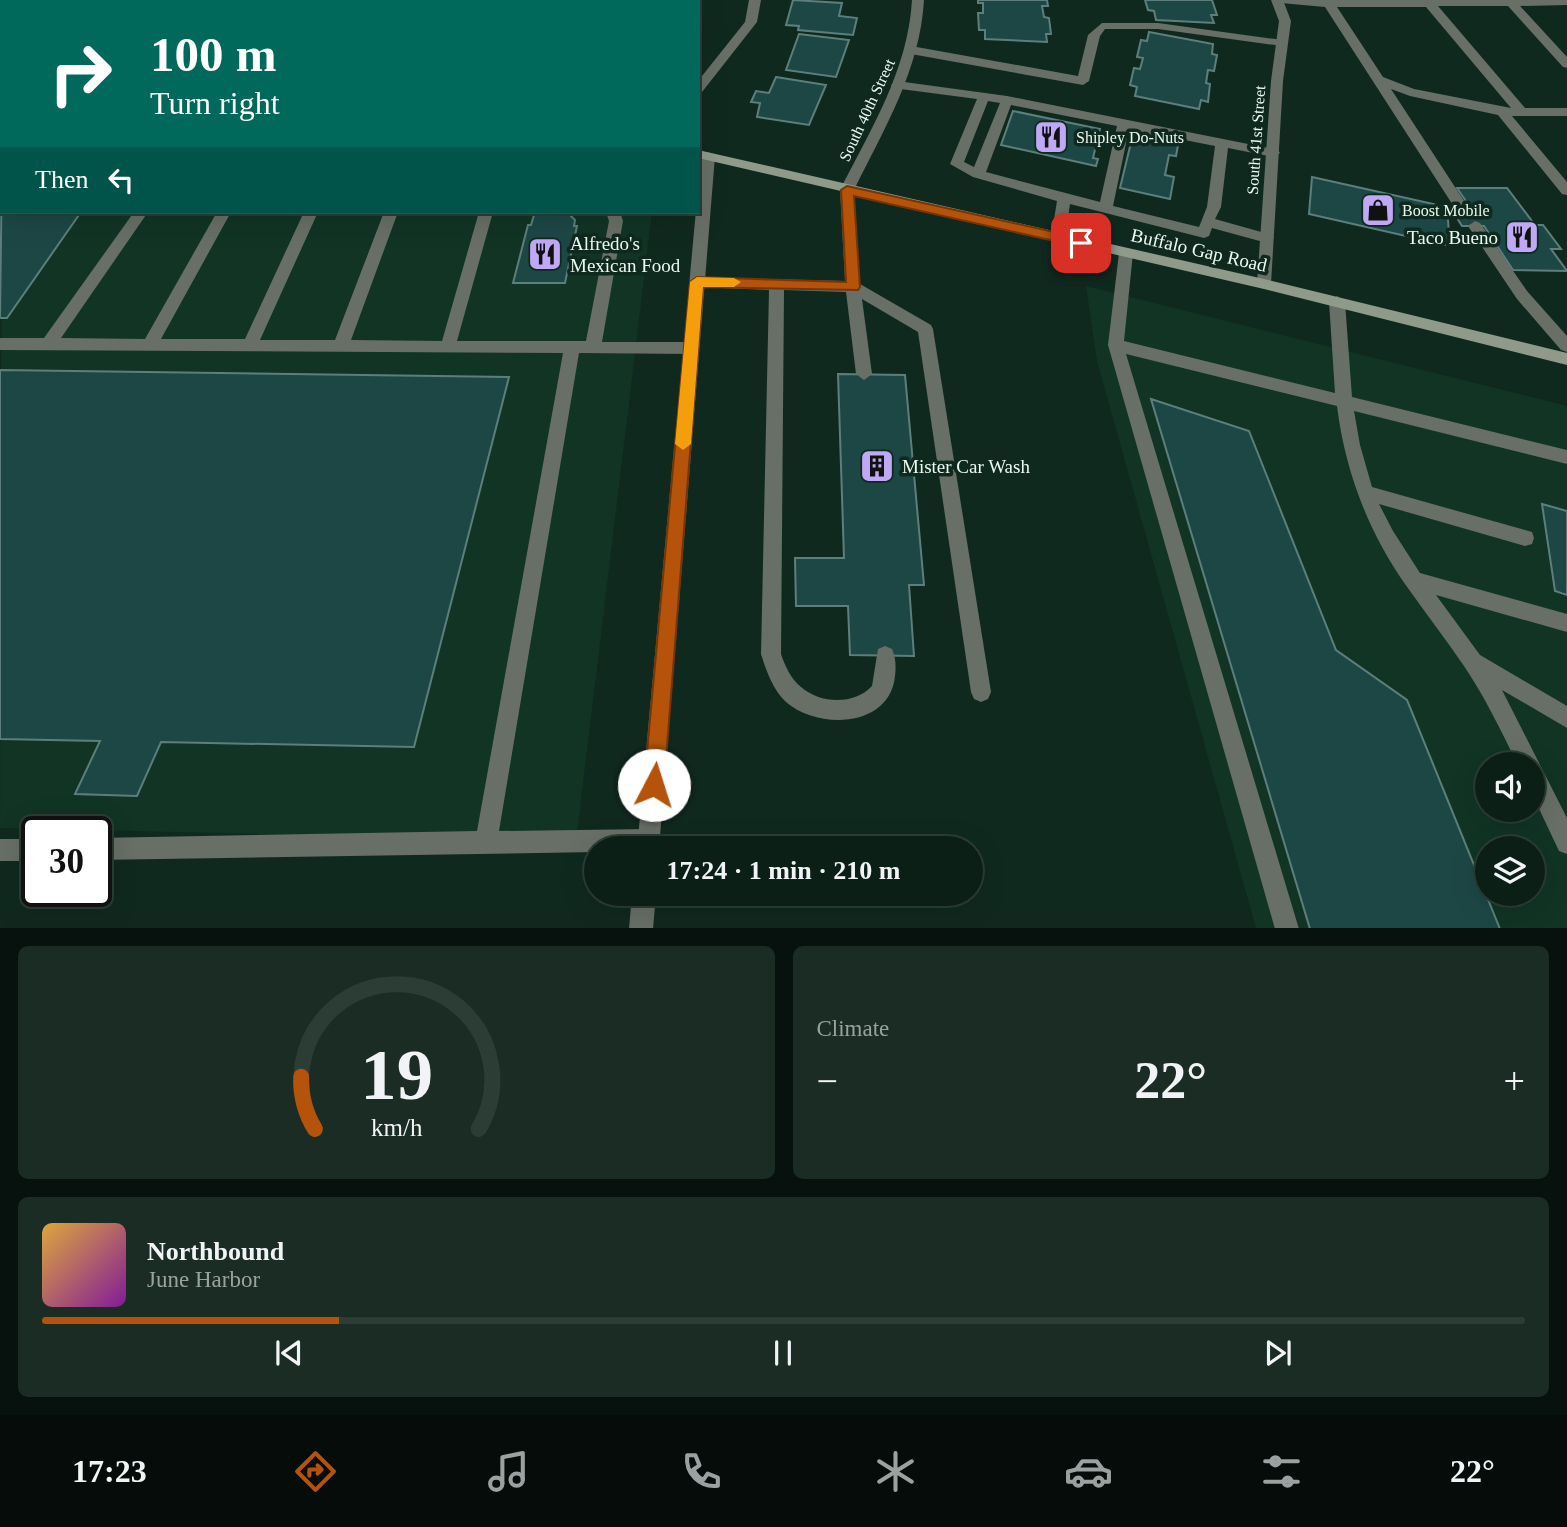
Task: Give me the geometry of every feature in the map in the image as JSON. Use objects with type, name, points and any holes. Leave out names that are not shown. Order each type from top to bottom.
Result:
[{"type":"main road","name":"Buffalo Gap Road","points":[[703,155],[1265,284],[1567,359]]},
{"type":"street","points":[[700,86],[751,22],[755,0]]},
{"type":"street","name":"South 40th Street","points":[[847,190],[911,50],[918,17],[918,0]]},
{"type":"street","points":[[1279,0],[1329,4],[1567,2]]},
{"type":"street","name":"South 41st Street","points":[[1265,284],[1285,21],[1279,0]]},
{"type":"street","points":[[1511,3],[1567,64]]},
{"type":"street","points":[[1329,4],[1463,210]]},
{"type":"street","points":[[1430,4],[1521,112]]},
{"type":"street","points":[[911,50],[1083,81],[1094,35],[1102,26],[1158,26],[1282,43]]},
{"type":"street","points":[[1379,80],[1409,92],[1502,112],[1567,112]]},
{"type":"street","points":[[897,85],[1007,100],[1273,153]]},
{"type":"street","points":[[984,96],[957,164],[978,174],[1105,210],[1204,233],[1214,207],[1222,143]]},
{"type":"street","points":[[978,174],[1007,100]]},
{"type":"street","points":[[1502,112],[1567,191]]},
{"type":"street","points":[[1105,210],[1124,123]]},
{"type":"street","points":[[650,836],[697,282],[703,155]]},
{"type":"street","points":[[1550,170],[1567,170]]},
{"type":"street","points":[[847,190],[853,287],[863,374]]},
{"type":"street","points":[[1058,238],[1064,198]]},
{"type":"street","points":[[49,344],[140,214]]},
{"type":"street","points":[[150,345],[222,214]]},
{"type":"street","points":[[250,345],[310,214]]},
{"type":"street","points":[[341,346],[390,214]]},
{"type":"street","points":[[448,346],[485,214]]},
{"type":"street","points":[[593,347],[616,221],[614,214]]},
{"type":"street","points":[[1207,222],[1267,238]]},
{"type":"street","points":[[1475,226],[1522,295],[1567,346]]},
{"type":"street","points":[[1126,253],[1116,345],[1287,928]]},
{"type":"street","points":[[697,282],[853,287],[925,329],[981,692]]},
{"type":"street","points":[[777,283],[771,654],[779,676],[794,695],[816,707],[841,711],[860,707],[877,696],[885,679],[885,656]]},
{"type":"street","points":[[1337,302],[1344,402],[1353,454],[1365,492],[1382,530],[1412,579],[1473,662],[1522,752]]},
{"type":"street","points":[[0,344],[691,348]]},
{"type":"street","points":[[1116,345],[1567,457]]},
{"type":"street","points":[[486,842],[572,347]]},
{"type":"street","points":[[1365,492],[1525,538]]},
{"type":"street","points":[[1412,579],[1567,623]]},
{"type":"street","points":[[1473,662],[1567,719]]},
{"type":"street","points":[[1545,797],[1567,843]]},
{"type":"street","points":[[112,849],[486,842],[584,843]]},
{"type":"street","points":[[0,850],[21,850]]},
{"type":"street","points":[[641,928],[643,906]]},
{"type":"shaded area","points":[[2,214],[652,214],[576,841],[112,831],[112,816],[21,816],[21,828],[0,828]]},
{"type":"shaded area","points":[[1086,286],[1567,406],[1567,928],[1256,928],[1097,361]]},
{"type":"building","points":[[793,0],[842,3],[839,16],[857,18],[853,35],[798,30],[799,26],[786,25]]},
{"type":"building","points":[[978,0],[1047,0],[1048,6],[1042,6],[1044,17],[1049,18],[1051,34],[1046,34],[1047,42],[985,39],[985,30],[979,30],[978,13],[983,13],[983,3],[978,3]]},
{"type":"building","points":[[1145,0],[1212,0],[1217,15],[1211,15],[1214,23],[1156,20],[1154,11],[1148,10]]},
{"type":"building","points":[[1149,32],[1213,44],[1212,54],[1217,55],[1214,71],[1208,70],[1208,102],[1201,100],[1199,109],[1135,96],[1137,87],[1130,85],[1134,68],[1140,69],[1143,58],[1137,57],[1141,40],[1147,41]]},
{"type":"building","points":[[799,34],[849,40],[836,77],[786,70]]},
{"type":"building","points":[[776,77],[826,85],[809,125],[757,117],[760,103],[751,102],[756,91],[769,93]]},
{"type":"building","name":"Shipley Do-Nuts","points":[[1013,111],[1100,129],[1093,158],[1098,159],[1096,166],[1001,145]]},
{"type":"building","points":[[1134,130],[1179,140],[1176,156],[1169,155],[1165,175],[1174,177],[1170,199],[1120,188]]},
{"type":"building","name":"Boost Mobile","points":[[1312,177],[1447,207],[1450,246],[1309,214]]},
{"type":"building","name":"Taco Bueno","points":[[1457,188],[1507,188],[1535,225],[1543,225],[1561,249],[1551,249],[1567,271],[1513,270],[1484,226],[1462,226],[1452,210],[1472,210]]},
{"type":"building","points":[[1,214],[80,214],[7,318],[0,318]]},
{"type":"building","name":"Alfredo's Mexican Food","points":[[534,215],[570,215],[575,220],[574,226],[577,226],[565,283],[513,283],[528,225],[531,225]]},
{"type":"building","points":[[0,370],[509,377],[414,747],[161,742],[137,796],[75,794],[100,741],[0,739]]},
{"type":"building","name":"Mister Car Wash","points":[[838,374],[905,375],[924,585],[909,585],[914,656],[850,655],[848,606],[796,606],[795,558],[844,558]]},
{"type":"building","points":[[1151,399],[1249,431],[1336,650],[1407,700],[1475,867],[1475,906],[1491,906],[1500,928],[1310,928]]},
{"type":"building","points":[[1542,504],[1567,511],[1567,595],[1555,591]]},
{"type":"slow traffic","points":[[683,444],[697,282],[734,282]]},
{"type":"place","name":"Shipley Do-Nuts","points":[[1051,137]]},
{"type":"place","name":"Boost Mobile","points":[[1378,210]]},
{"type":"place","name":"Taco Bueno","points":[[1522,237]]},
{"type":"place","name":"Alfredo's Mexican Food","points":[[545,254]]},
{"type":"place","name":"Mister Car Wash","points":[[877,466]]},
{"type":"route","points":[[654,785],[697,282],[853,287],[847,190],[1081,243]]}]
